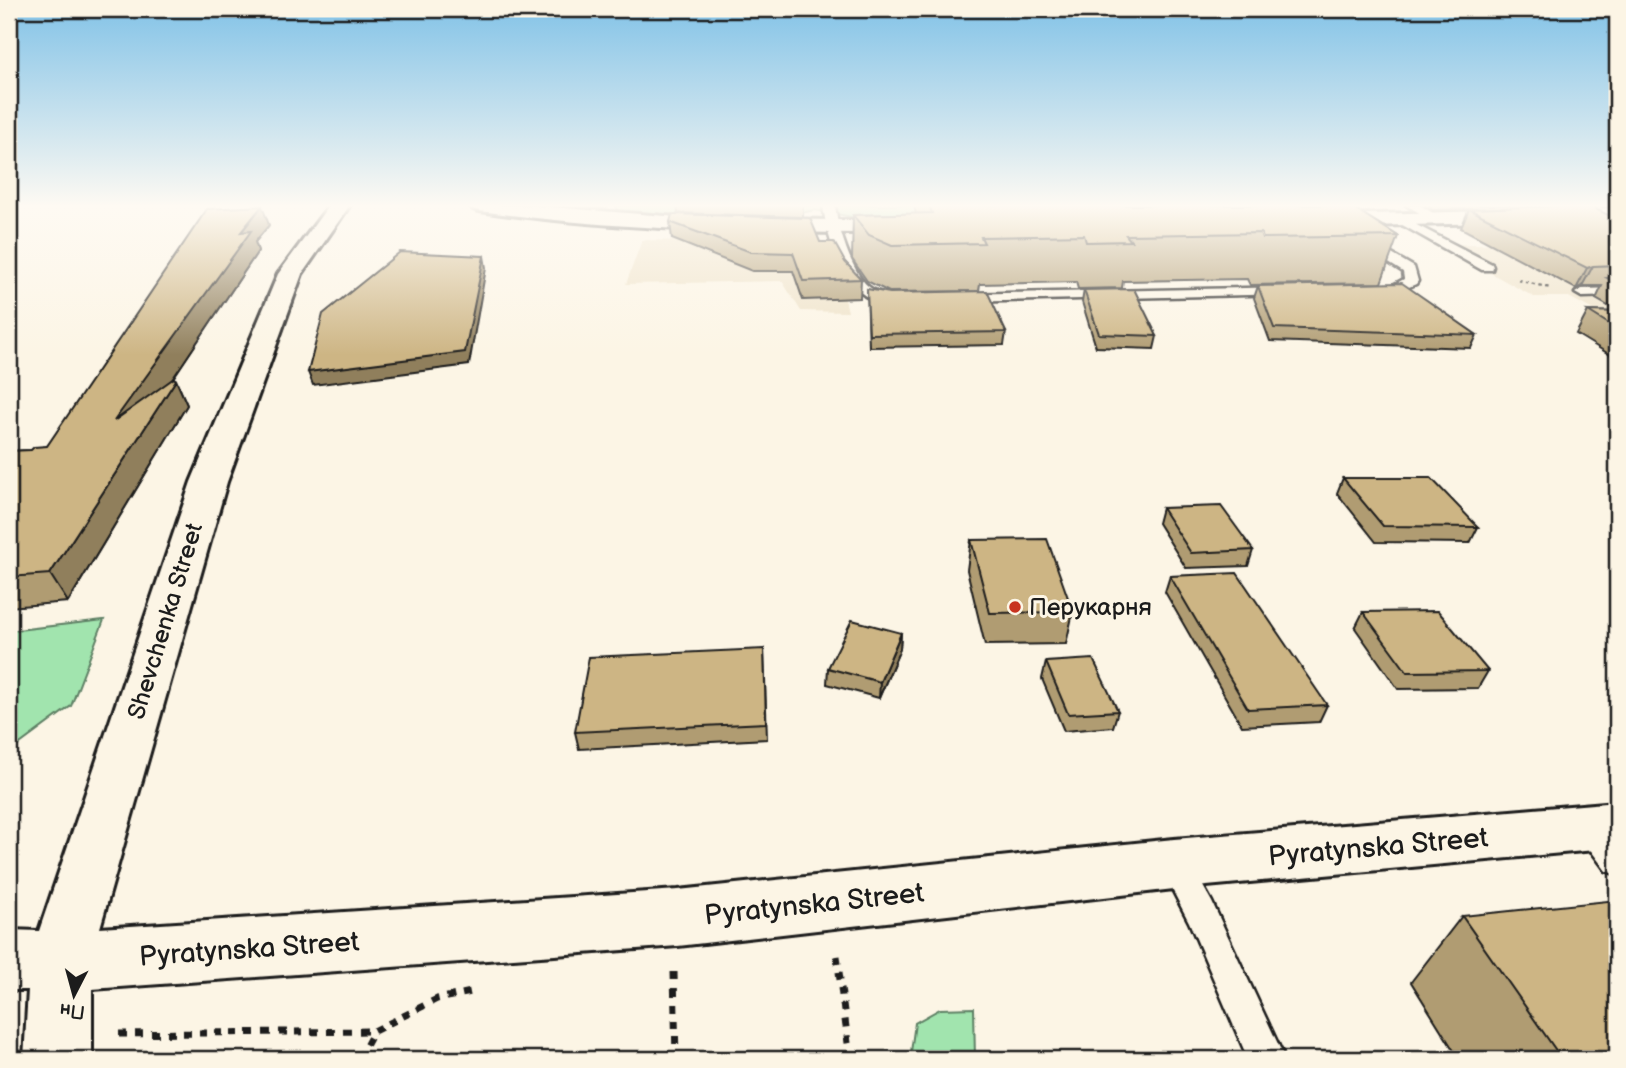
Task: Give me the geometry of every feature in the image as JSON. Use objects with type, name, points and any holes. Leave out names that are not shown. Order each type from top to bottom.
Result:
[{"type":"street","name":"Shevchenka Street","points":[[58,1047],[35,960],[76,906],[209,482],[290,274],[304,255]]},
{"type":"street","name":"Pyratynska Street","points":[[35,960],[678,918],[1174,864],[1608,838]]},
{"type":"lane","points":[[843,255],[855,283],[868,295],[903,299]]},
{"type":"lane","points":[[1367,289],[1395,289],[1411,281],[1409,270],[1384,255]]},
{"type":"lane","points":[[1469,255],[1487,267]]},
{"type":"lane","points":[[943,298],[1298,291]]},
{"type":"lane","points":[[1582,293],[1617,292]]},
{"type":"lane","points":[[1174,864],[1200,913],[1267,1059]]},
{"type":"path","points":[[1487,267],[1527,284],[1582,293]]},
{"type":"path","points":[[837,952],[850,1059]]},
{"type":"path","points":[[674,971],[676,1059]]},
{"type":"path","points":[[58,1047],[374,1031]]},
{"type":"shaded area","points":[[637,255],[826,255],[835,257],[848,312],[801,311],[782,281],[626,284]]},
{"type":"shaded area","points":[[1458,255],[1616,255],[1617,323],[1569,297],[1534,297]]},
{"type":"green space","points":[[104,620],[71,706],[9,752],[9,631]]},
{"type":"green space","points":[[974,1008],[975,1059],[910,1059],[915,1023],[940,1009]]},
{"type":"building","points":[[176,255],[234,255],[114,421],[174,378],[176,380],[50,574],[9,577],[9,451],[47,446]]},
{"type":"building","points":[[396,255],[484,256],[465,352],[308,372],[323,314]]},
{"type":"building","points":[[794,255],[841,255],[861,279],[803,281]]},
{"type":"building","points":[[1561,255],[1617,255],[1617,265],[1587,268]]},
{"type":"building","points":[[1402,283],[1477,335],[1274,328],[1258,286]]},
{"type":"building","points":[[867,289],[890,293],[987,291],[1006,332],[869,334]]},
{"type":"building","points":[[1134,289],[1157,336],[1099,334],[1084,290]]},
{"type":"building","points":[[1588,311],[1617,312],[1617,329]]},
{"type":"building","points":[[1343,478],[1431,478],[1478,527],[1383,526]]},
{"type":"building","points":[[1221,506],[1253,550],[1191,553],[1162,508]]},
{"type":"building","points":[[1047,539],[1073,612],[990,613],[971,540]]},
{"type":"building","points":[[1237,573],[1327,705],[1248,709],[1170,576]]},
{"type":"building","points":[[1438,611],[1488,671],[1407,672],[1363,612]]},
{"type":"building","points":[[852,620],[901,633],[880,682],[828,668]]},
{"type":"building","points":[[764,649],[766,723],[575,732],[589,657]]},
{"type":"building","points":[[1093,659],[1118,711],[1068,714],[1046,662]]},
{"type":"building","points":[[1617,900],[1617,1059],[1562,1059],[1462,916]]},
{"type":"place","name":"Перукарня","points":[[1015,607]]}]
